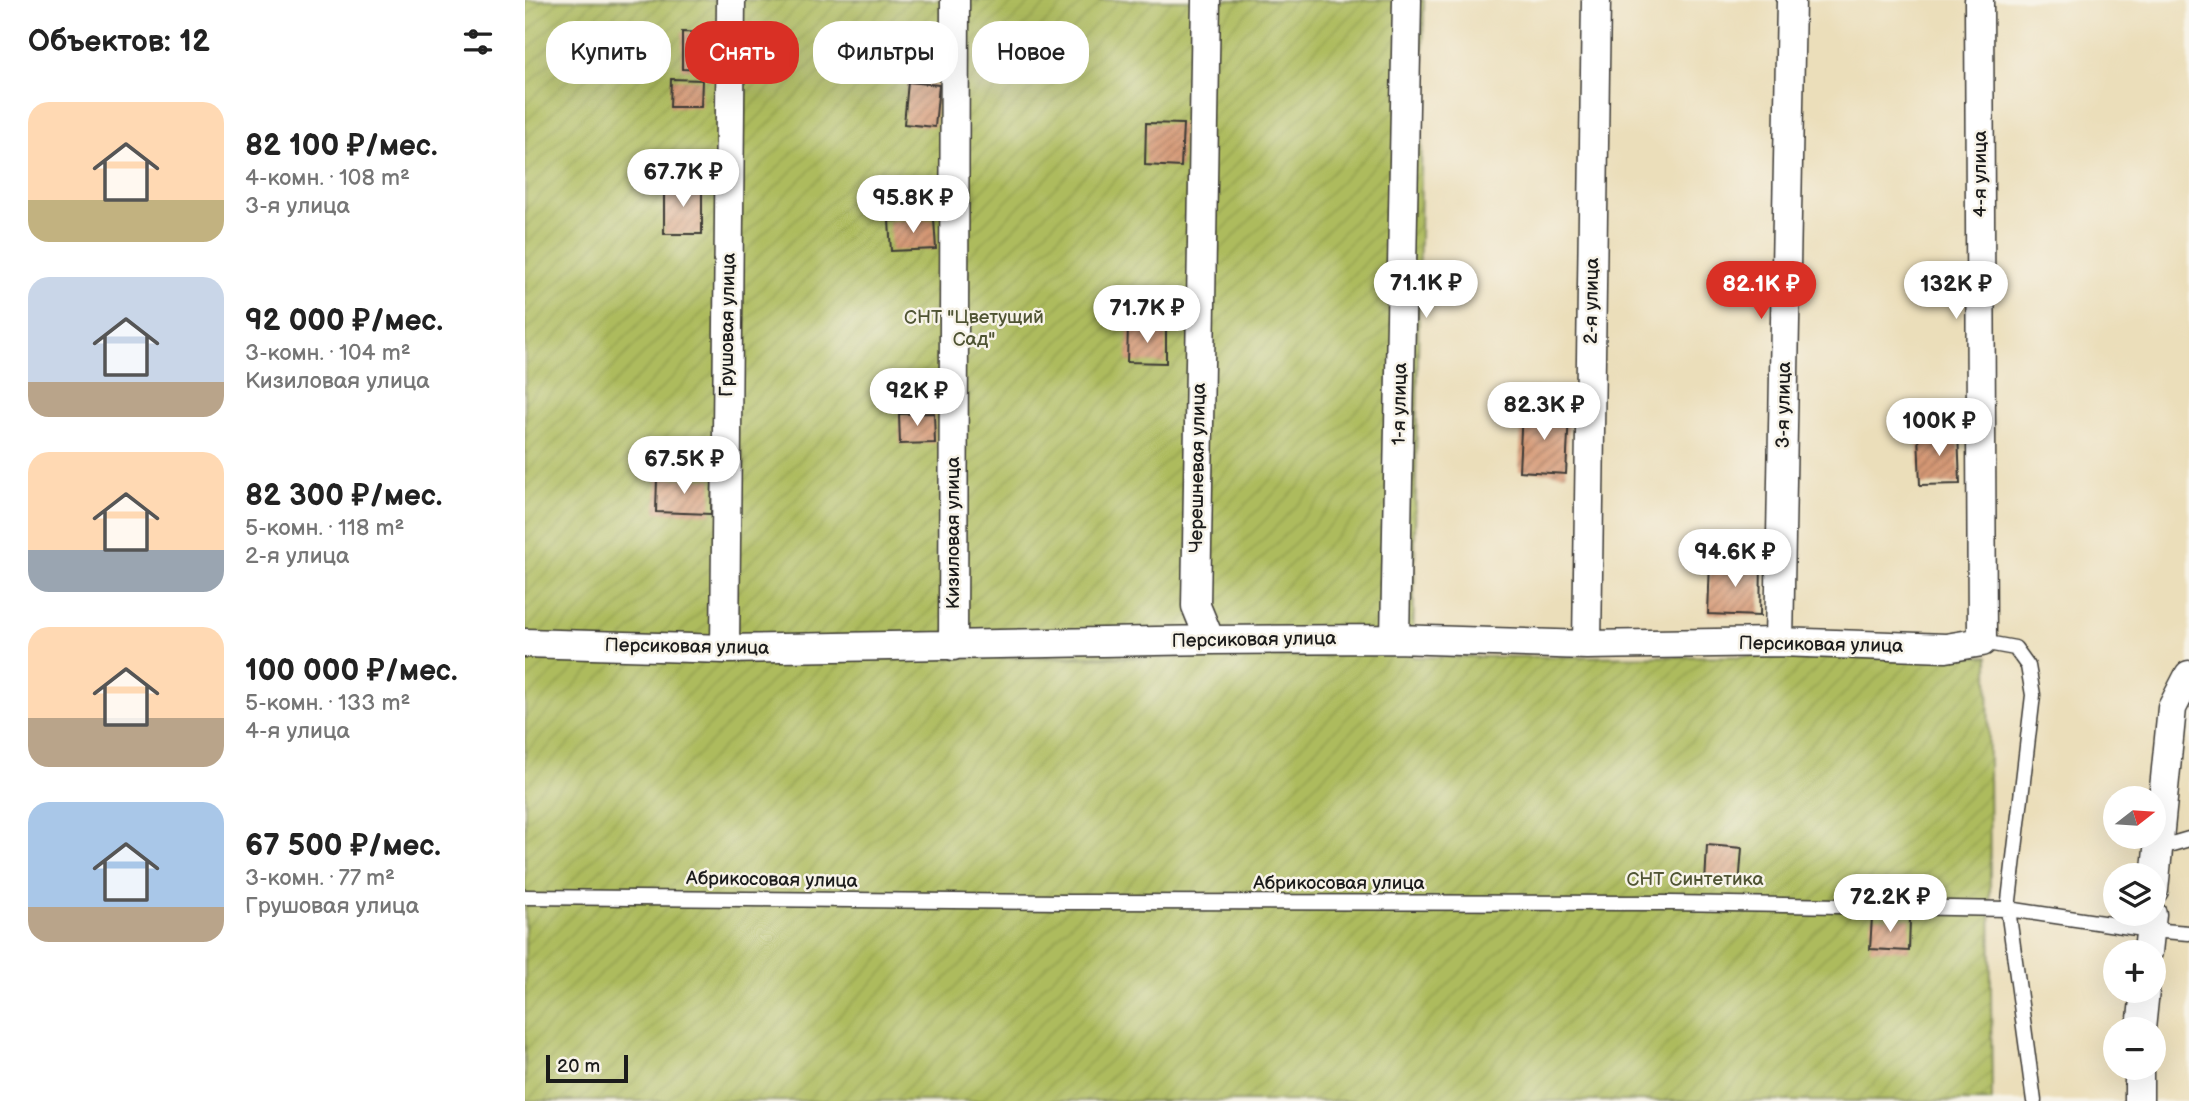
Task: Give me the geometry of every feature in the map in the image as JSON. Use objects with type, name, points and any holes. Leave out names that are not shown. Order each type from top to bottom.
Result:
[{"type":"street","name":"Грушовая улица","points":[[725,649],[731,0]]},
{"type":"street","name":"Кизиловая улица","points":[[953,646],[955,0]]},
{"type":"street","name":"Черешневая улица","points":[[1206,0],[1196,606],[1210,640]]},
{"type":"street","name":"1-я улица","points":[[1395,639],[1408,0]]},
{"type":"street","name":"2-я улица","points":[[1587,645],[1596,0]]},
{"type":"street","name":"3-я улица","points":[[1779,642],[1791,0]]},
{"type":"street","name":"4-я улица","points":[[1979,0],[1982,642]]},
{"type":"street","name":"Персиковая улица","points":[[525,643],[725,649],[1210,640],[1395,639],[1587,645],[1779,642],[1947,648],[1982,642]]},
{"type":"street","points":[[2164,786],[2172,708],[2189,675]]},
{"type":"street","points":[[2139,1080],[2139,1101]]},
{"type":"lane","points":[[1982,642],[2015,648],[2028,666],[2033,695],[2008,909],[2035,1101]]},
{"type":"lane","points":[[2167,845],[2189,839]]},
{"type":"lane","name":"Абрикосовая улица","points":[[525,897],[1657,903],[2008,909],[2150,932],[2189,933]]},
{"type":"green space","points":[[525,0],[1424,0],[1413,657],[1988,656],[1992,1101],[525,1101],[525,659],[1330,657],[525,655]]},
{"type":"building","points":[[682,32],[685,32],[685,69],[682,69]]},
{"type":"building","points":[[671,79],[685,79],[685,84],[702,84],[701,107],[670,107]]},
{"type":"building","points":[[908,84],[939,85],[935,127],[904,124]]},
{"type":"building","points":[[1146,123],[1183,124],[1181,167],[1145,165]]},
{"type":"building","points":[[664,184],[702,184],[702,234],[664,234]]},
{"type":"building","points":[[934,219],[936,249],[891,251],[889,221]]},
{"type":"building","points":[[1128,326],[1166,327],[1166,363],[1127,362]]},
{"type":"building","points":[[1522,410],[1569,413],[1566,474],[1519,471]]},
{"type":"building","points":[[934,413],[935,443],[900,444],[899,414]]},
{"type":"building","points":[[1958,431],[1960,484],[1920,485],[1918,433]]},
{"type":"building","points":[[657,478],[712,479],[711,514],[656,512]]},
{"type":"building","points":[[1710,562],[1761,563],[1760,616],[1708,614]]},
{"type":"building","points":[[1707,845],[1742,848],[1739,887],[1705,884]]},
{"type":"building","points":[[1872,917],[1910,919],[1909,951],[1870,949]]},
{"type":"park label","name":"СНТ \"Цветущий Сад\"","points":[[974,328]]},
{"type":"park label","name":"СНТ Синтетика","points":[[1695,879]]}]
